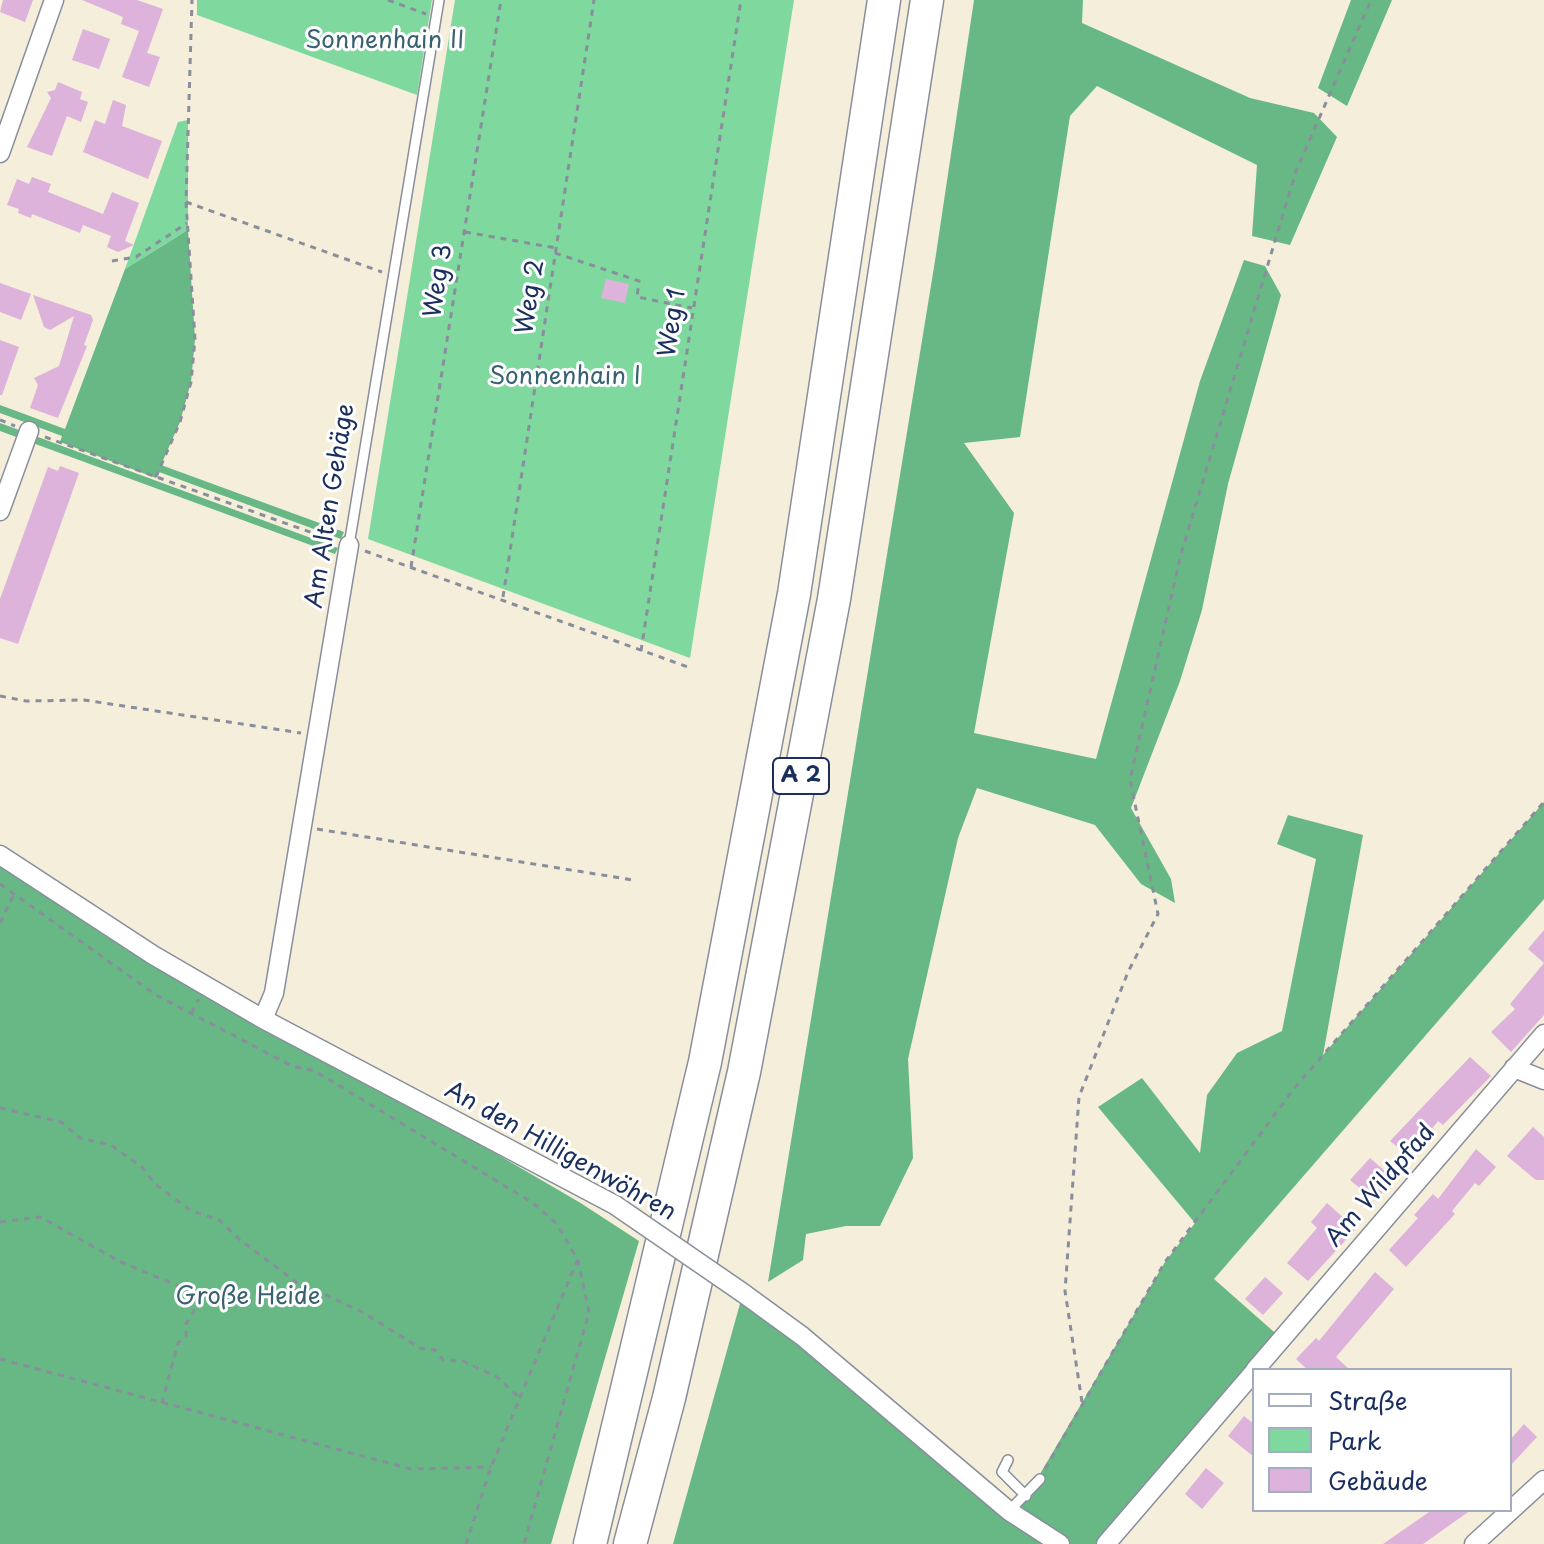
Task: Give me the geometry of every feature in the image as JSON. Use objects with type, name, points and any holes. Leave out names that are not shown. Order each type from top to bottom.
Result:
[{"type":"highway","name":"A 2","points":[[590,1544],[705,1062],[794,594],[884,0]]},
{"type":"highway","name":"A 2","points":[[630,1544],[682,1342],[750,1041],[834,599],[927,0]]},
{"type":"street","points":[[0,153],[54,0]]},
{"type":"street","points":[[0,511],[29,431]]},
{"type":"street","name":"Am Alten Gehäge","points":[[263,1019],[274,993],[349,545]]},
{"type":"street","name":"An den Hilligenwöhren","points":[[0,855],[153,955],[263,1019],[615,1205],[802,1336],[1009,1511],[1060,1544]]},
{"type":"street","name":"Am Wildpfad","points":[[1258,1368],[1544,1034]]},
{"type":"street","points":[[1514,1068],[1544,1080]]},
{"type":"street","name":"Am Wildpfad","points":[[1106,1544],[1252,1374]]},
{"type":"street","points":[[1512,1509],[1544,1480]]},
{"type":"street","points":[[1474,1544],[1509,1512]]},
{"type":"lane","name":"Am Alten Gehäge","points":[[349,545],[439,0]]},
{"type":"lane","points":[[1008,1460],[1002,1472],[1026,1496]]},
{"type":"lane","points":[[1009,1511],[1040,1479]]},
{"type":"path","points":[[156,478],[180,422],[191,382],[195,339],[186,202],[192,0]]},
{"type":"path","points":[[388,0],[436,18]]},
{"type":"path","name":"Weg 3","points":[[411,567],[501,0]]},
{"type":"path","name":"Weg 2","points":[[502,599],[594,0]]},
{"type":"path","name":"Weg 1","points":[[641,651],[741,0]]},
{"type":"path","points":[[1082,1402],[1065,1291],[1079,1097],[1128,972],[1158,914],[1130,780],[1181,554],[1296,171],[1371,0]]},
{"type":"path","points":[[186,202],[392,276]]},
{"type":"path","points":[[112,261],[136,257],[187,223]]},
{"type":"path","points":[[465,232],[556,250],[639,281],[637,297],[693,308]]},
{"type":"path","points":[[0,696],[26,701],[84,700],[316,735]]},
{"type":"path","points":[[1040,1479],[1165,1262],[1296,1086],[1544,802]]},
{"type":"path","points":[[301,827],[633,880]]},
{"type":"path","points":[[0,884],[101,959],[156,995],[292,1066],[315,1071],[533,1203],[557,1224],[578,1261],[589,1312],[524,1544]]},
{"type":"path","points":[[0,923],[14,893]]},
{"type":"path","points":[[0,1108],[61,1122],[80,1138],[111,1145],[142,1167],[155,1184],[190,1210],[219,1220],[240,1240],[303,1287],[362,1312],[420,1348],[435,1350],[443,1360],[463,1361],[497,1377],[520,1398]]},
{"type":"path","points":[[0,1222],[40,1217],[121,1262],[176,1285],[198,1304]]},
{"type":"path","points":[[466,1544],[491,1467],[578,1261]]},
{"type":"path","points":[[162,1403],[178,1343],[186,1336],[186,1324],[198,1304],[218,1300],[269,1301],[303,1287]]},
{"type":"path","points":[[0,1359],[411,1469],[491,1467]]},
{"type":"green space","name":"Sonnenhain II","points":[[197,0],[432,0],[417,95],[197,15]]},
{"type":"green space","name":"Sonnenhain I","points":[[455,0],[794,0],[690,658],[368,539]]},
{"type":"green space","points":[[974,0],[1083,0],[1082,23],[1250,98],[1314,113],[1337,137],[1290,245],[1252,236],[1257,165],[1097,86],[1070,116],[1020,437],[964,443],[1014,513],[974,733],[1096,759],[1200,381],[1244,260],[1265,266],[1281,295],[1228,484],[1202,610],[1180,681],[1131,808],[1171,879],[1175,903],[1141,884],[1095,825],[977,788],[958,838],[908,1059],[913,1158],[880,1226],[846,1226],[806,1234],[803,1260],[768,1282],[935,261]]},
{"type":"green space","points":[[1351,0],[1392,0],[1347,106],[1318,88]]},
{"type":"green space","points":[[188,120],[188,230],[125,269],[178,122]]},
{"type":"green space","points":[[188,230],[195,339],[191,382],[180,422],[161,465],[344,532],[341,539],[159,472],[156,478],[60,442],[62,436],[0,413],[0,405],[65,429],[125,269]]},
{"type":"green space","points":[[0,423],[338,548],[335,554],[0,431]]},
{"type":"green space","points":[[1544,802],[1544,899],[1214,1279],[1282,1339],[1257,1368],[1252,1368],[1252,1374],[1106,1544],[673,1544],[743,1293],[1008,1511],[1037,1479],[1165,1262],[1195,1223],[1098,1107],[1142,1078],[1200,1153],[1207,1095],[1237,1053],[1282,1031],[1316,859],[1277,844],[1288,815],[1363,835],[1323,1055]]},
{"type":"green space","name":"Große Heide","points":[[0,865],[579,1202],[639,1241],[551,1544],[0,1544]]},
{"type":"building","points":[[3,0],[33,0],[25,22],[0,12]]},
{"type":"building","points":[[82,0],[137,0],[163,9],[147,53],[160,57],[149,87],[122,77],[139,31],[121,24],[123,17]]},
{"type":"building","points":[[83,29],[110,39],[99,69],[72,60]]},
{"type":"building","points":[[58,82],[82,92],[80,99],[88,102],[81,122],[67,116],[52,156],[27,147],[51,98],[47,92],[55,90]]},
{"type":"building","points":[[113,100],[126,105],[122,126],[162,141],[148,179],[83,152],[95,120],[105,124]]},
{"type":"building","points":[[32,177],[51,184],[48,192],[103,214],[112,192],[139,203],[125,241],[134,245],[118,252],[107,247],[111,236],[83,225],[80,233],[32,214],[31,218],[18,213],[19,209],[7,205],[17,179],[29,184]]},
{"type":"building","points":[[606,279],[629,284],[625,303],[601,298]]},
{"type":"building","points":[[0,283],[31,294],[21,320],[0,312]]},
{"type":"building","points":[[33,295],[91,315],[93,320],[84,345],[87,346],[58,418],[30,408],[38,385],[34,378],[59,366],[74,316],[50,330],[44,327]]},
{"type":"building","points":[[0,340],[19,347],[2,395],[0,395]]},
{"type":"building","points":[[60,466],[79,473],[18,644],[0,638],[0,599],[48,467],[58,471]]},
{"type":"building","points":[[1544,930],[1544,963],[1528,949]]},
{"type":"building","points":[[1544,963],[1544,1015],[1511,1052],[1491,1032],[1515,1009],[1510,1004]]},
{"type":"building","points":[[1470,1057],[1491,1076],[1443,1125],[1438,1121],[1410,1157],[1390,1141]]},
{"type":"building","points":[[1533,1127],[1544,1137],[1544,1180],[1536,1180],[1507,1156]]},
{"type":"building","points":[[1476,1149],[1496,1167],[1479,1186],[1475,1183],[1452,1211],[1455,1214],[1406,1267],[1389,1250],[1418,1218],[1414,1215],[1433,1194],[1438,1199]]},
{"type":"building","points":[[1370,1158],[1394,1179],[1375,1201],[1350,1180]]},
{"type":"building","points":[[1327,1203],[1356,1229],[1308,1281],[1287,1263],[1317,1228],[1311,1222]]},
{"type":"building","points":[[1375,1272],[1394,1289],[1336,1357],[1348,1368],[1306,1368],[1296,1359],[1316,1338],[1319,1341]]},
{"type":"building","points":[[1265,1277],[1283,1293],[1263,1315],[1245,1299]]},
{"type":"building","points":[[1244,1416],[1252,1422],[1252,1455],[1228,1436]]},
{"type":"building","points":[[1524,1424],[1537,1437],[1512,1464],[1512,1438]]},
{"type":"building","points":[[1206,1468],[1224,1483],[1202,1509],[1185,1494]]},
{"type":"building","points":[[1429,1512],[1468,1512],[1423,1544],[1383,1544]]}]
